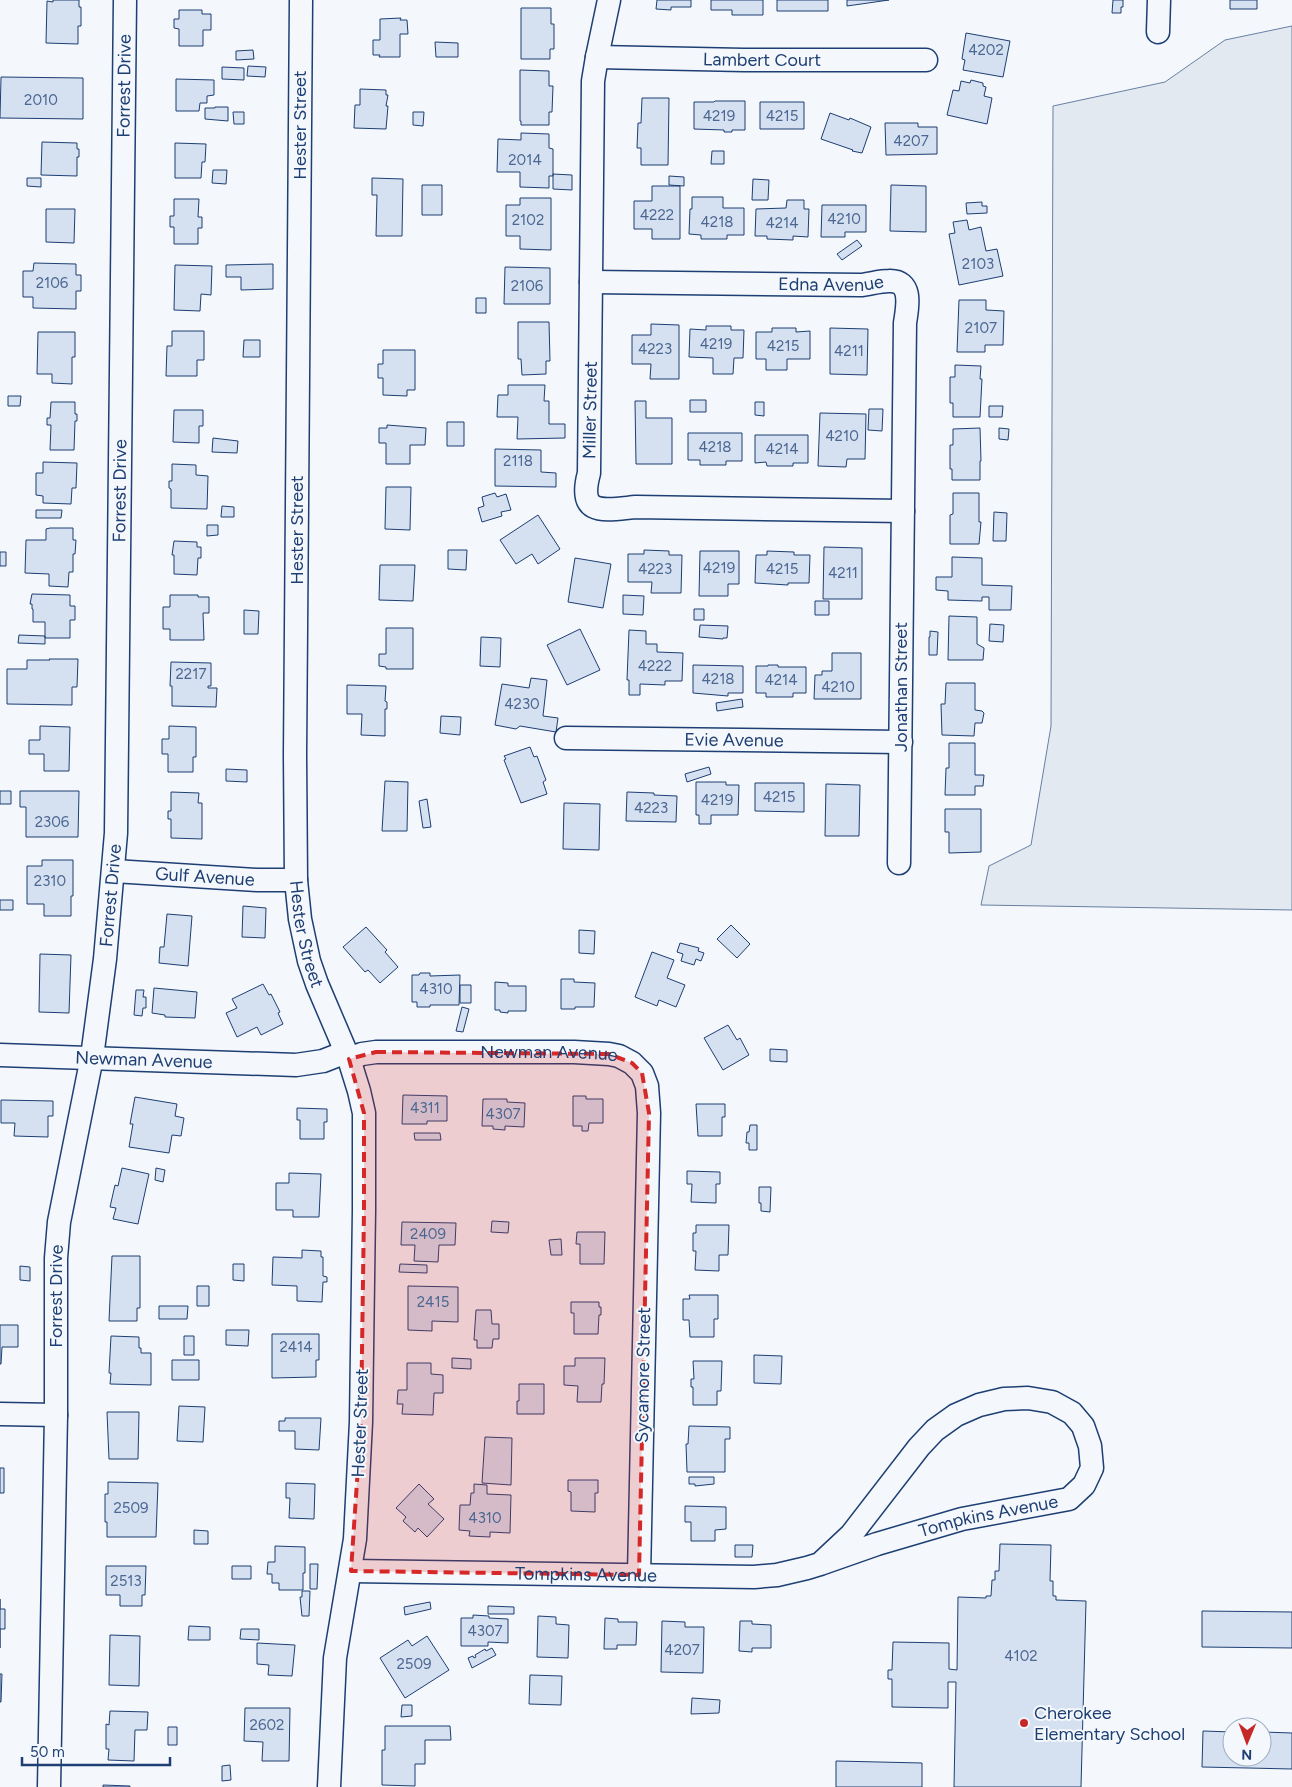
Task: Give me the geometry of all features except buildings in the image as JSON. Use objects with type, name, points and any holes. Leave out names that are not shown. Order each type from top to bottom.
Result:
[{"type":"street","name":"Forrest Drive","points":[[49,1787],[56,1415],[56,1258],[59,1222],[92,1057],[106,959],[116,833],[125,0]]},
{"type":"street","name":"Hester Street","points":[[301,0],[296,880],[300,919],[308,961],[360,1091],[364,1113],[361,1422],[355,1539],[335,1658],[329,1787]]},
{"type":"street","name":"Miller Street","points":[[609,0],[594,81],[589,473],[585,486],[586,500],[592,506],[605,510],[645,507],[902,510]]},
{"type":"street","points":[[1158,32],[1159,0]]},
{"type":"street","name":"Lambert Court","points":[[597,57],[744,60],[926,60]]},
{"type":"street","name":"Edna Avenue","points":[[591,282],[861,285],[889,281],[904,286],[908,294],[905,323],[902,510]]},
{"type":"street","name":"Jonathan Street","points":[[899,863],[902,510]]},
{"type":"street","name":"Evie Avenue","points":[[566,738],[901,742]]},
{"type":"street","name":"Gulf Avenue","points":[[114,871],[257,880],[296,880]]},
{"type":"street","name":"Newman Avenue","points":[[0,1055],[296,1065],[376,1052],[574,1052],[609,1054],[619,1056],[632,1063],[642,1073],[647,1086],[649,1113],[648,1175]]},
{"type":"street","name":"Sycamore Street","points":[[639,1575],[648,1175]]},
{"type":"street","name":"Tompkins Avenue","points":[[351,1571],[754,1577],[777,1575],[820,1564],[877,1544],[962,1519],[1069,1499],[1084,1485],[1092,1468],[1090,1446],[1083,1426],[1072,1412],[1052,1402],[1028,1398],[1004,1399],[979,1405],[956,1415],[935,1430],[919,1447],[851,1535],[820,1564]]},
{"type":"street","points":[[0,1414],[56,1415]]},
{"type":"highlighted area","points":[[376,1052],[609,1054],[632,1063],[642,1073],[649,1113],[639,1575],[351,1571],[361,1422],[364,1113],[349,1059]]},
{"type":"shaded area","points":[[1292,26],[1292,910],[981,905],[989,866],[1031,845],[1051,726],[1053,106],[1165,82],[1225,40]]},
{"type":"place","name":"Cherokee Elementary School","points":[[1024,1723]]}]
